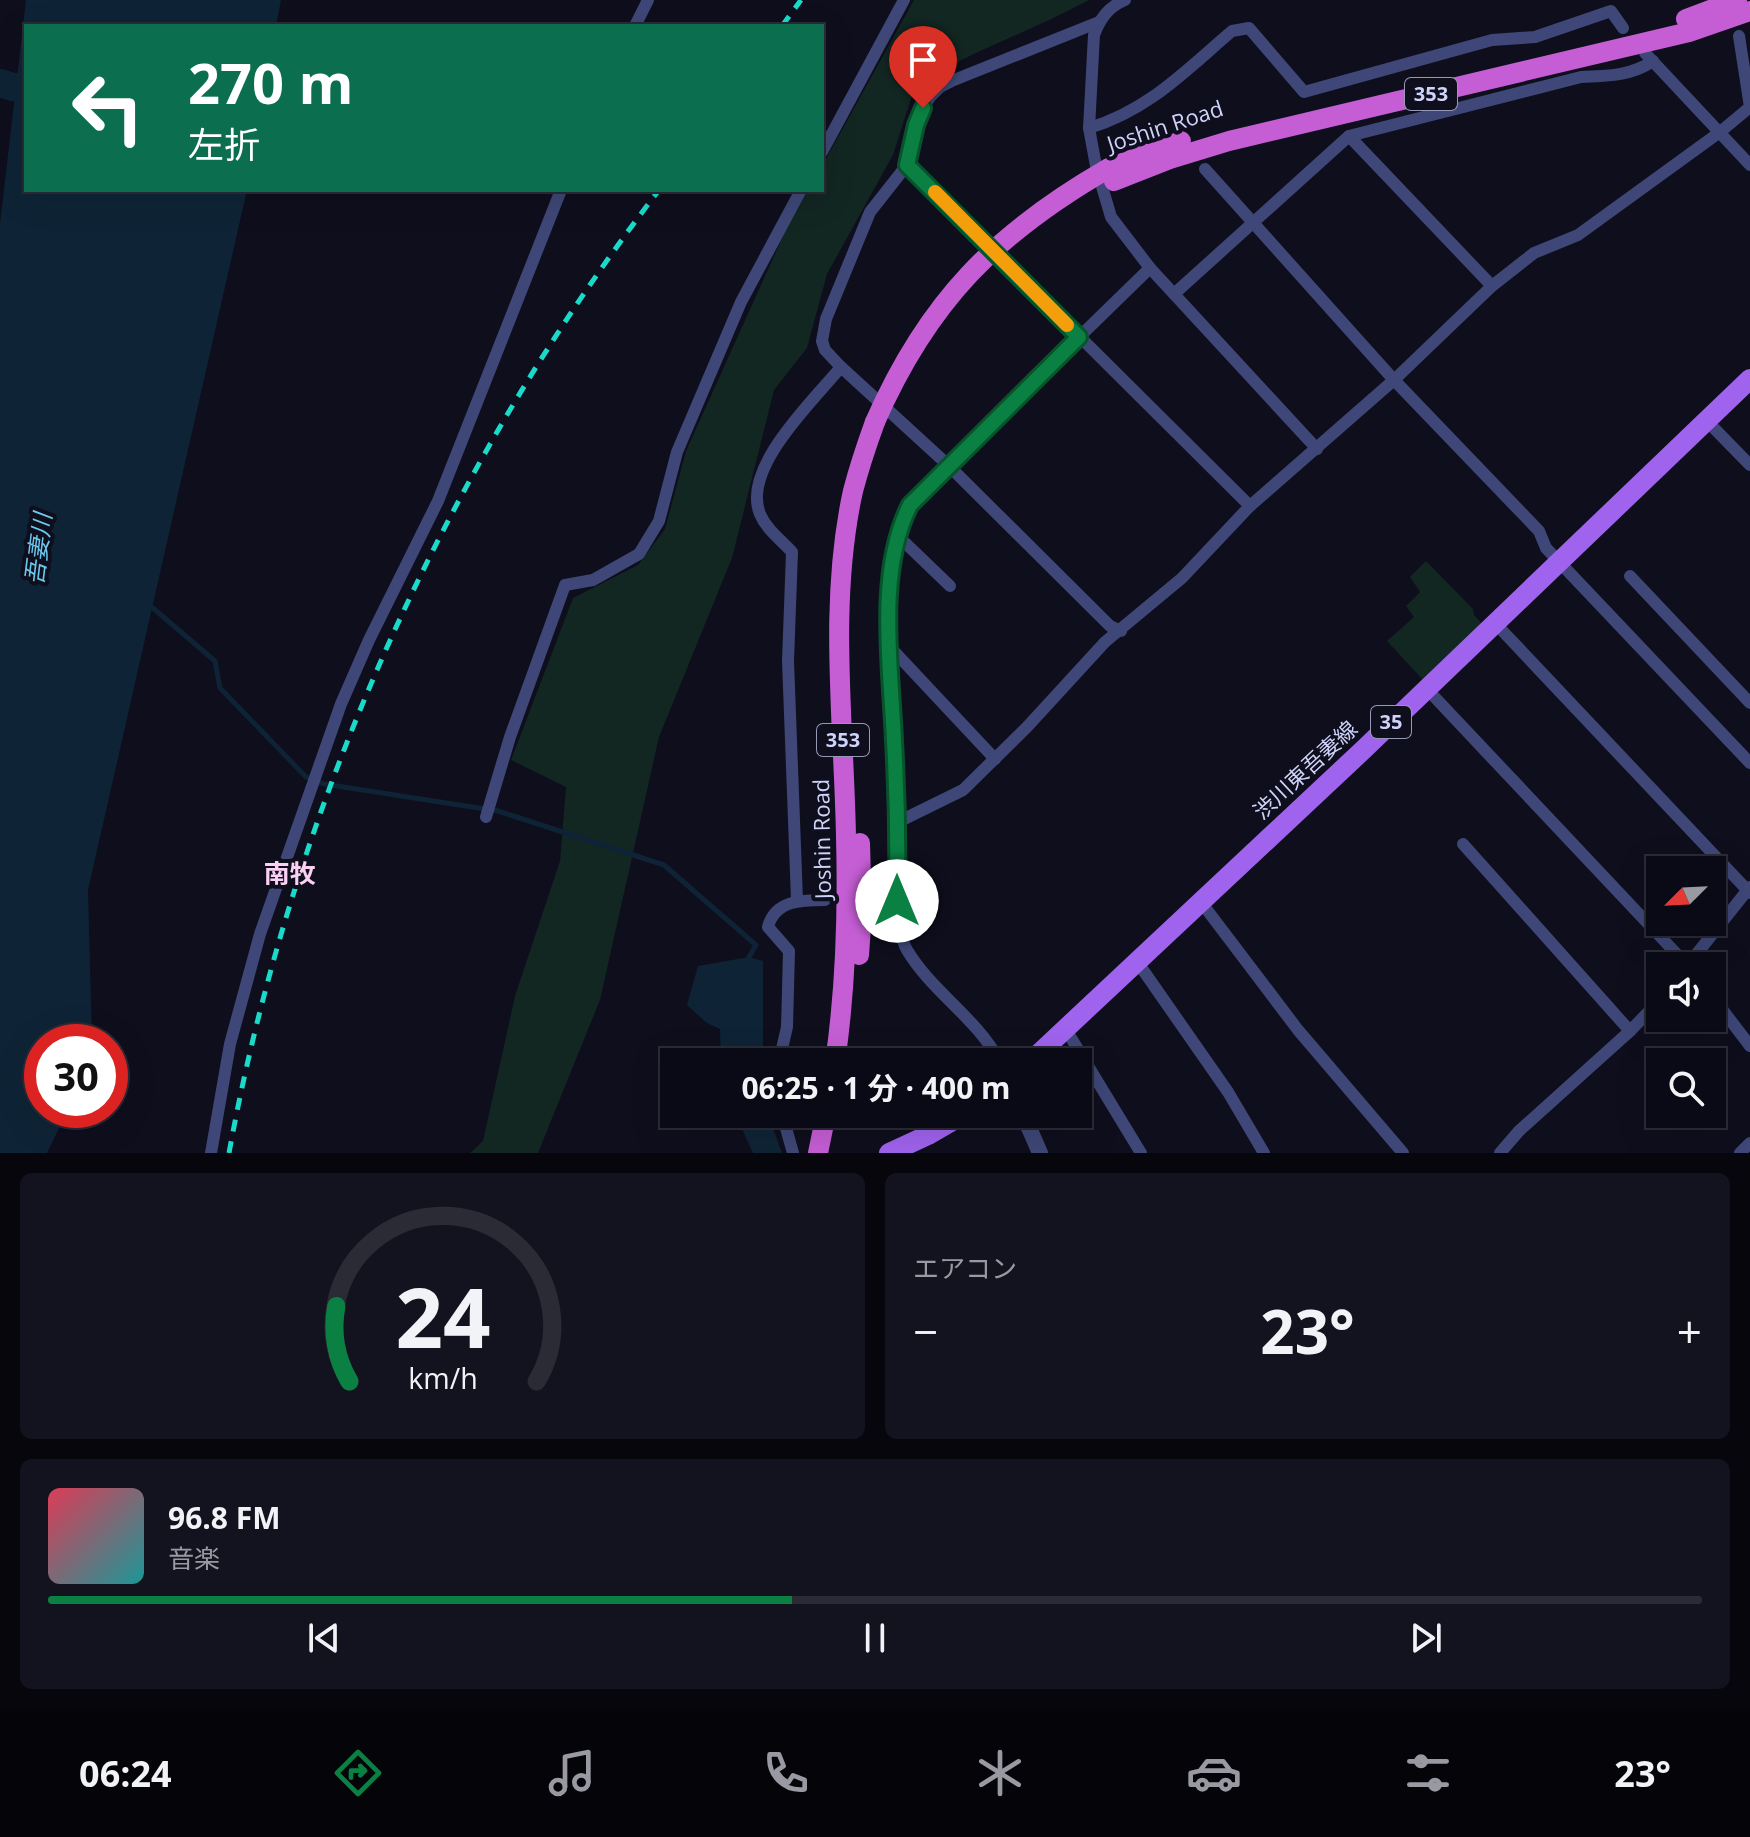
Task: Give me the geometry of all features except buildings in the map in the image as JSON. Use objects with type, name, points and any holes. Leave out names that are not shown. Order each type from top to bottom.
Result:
[{"type":"highway","name":"Joshin Road","points":[[837,1048],[845,980],[847,912],[841,603],[853,492],[882,423],[917,364],[950,315],[986,273],[1044,223],[1112,174],[1170,144],[1660,27],[1737,0]]},
{"type":"highway","name":"Joshin Road","points":[[1112,174],[1229,141],[1689,32],[1750,11]]},
{"type":"highway","name":"Joshin Road","points":[[848,1048],[862,912],[852,642],[855,582],[858,540],[882,423]]},
{"type":"highway","points":[[818,1152],[823,1128]]},
{"type":"highway","points":[[831,1153],[836,1128]]},
{"type":"main road","name":"渋川東吾妻線","points":[[1044,1048],[1750,379]]},
{"type":"main road","points":[[889,1153],[940,1128]]},
{"type":"street","points":[[636,24],[648,0]]},
{"type":"street","points":[[824,148],[904,0]]},
{"type":"street","points":[[1125,0],[1106,12],[1094,35],[1089,128],[1111,217],[1150,268],[1317,449]]},
{"type":"street","points":[[1089,128],[1116,120],[1150,102],[1232,31],[1249,28],[1304,92],[1492,40],[1535,37],[1611,11],[1623,28]]},
{"type":"street","points":[[1099,22],[940,87],[930,97],[916,125],[907,165],[870,212],[826,319],[822,341],[825,350],[841,367],[948,465],[1110,626],[1121,631]]},
{"type":"street","points":[[898,822],[963,790],[1105,642],[1182,578],[1250,506],[1394,380],[1492,286],[1534,253],[1578,235],[1750,107],[1739,36]]},
{"type":"street","points":[[1174,294],[1349,136],[1581,77],[1611,76],[1639,70],[1649,57],[1750,165]]},
{"type":"street","points":[[1349,136],[1492,286]]},
{"type":"street","points":[[907,165],[1250,506]]},
{"type":"street","points":[[1205,169],[1394,380],[1539,531],[1546,548],[1750,763]]},
{"type":"street","points":[[211,1153],[230,1044],[256,948],[341,704],[438,501],[560,192]]},
{"type":"street","points":[[486,817],[514,724],[565,585],[593,580],[639,554],[646,543],[659,521],[677,452],[741,302],[800,192]]},
{"type":"street","points":[[992,1048],[986,1037],[918,965],[906,948],[901,930],[897,901],[898,822],[889,594],[897,535],[910,505],[1150,268]]},
{"type":"street","points":[[797,900],[788,661],[792,552],[761,517],[757,506],[757,488],[768,456],[841,367]]},
{"type":"street","points":[[1706,420],[1750,465]]},
{"type":"street","points":[[897,535],[950,586]]},
{"type":"street","points":[[1630,576],[1750,703]]},
{"type":"street","points":[[1495,623],[1749,890],[1699,952]]},
{"type":"street","points":[[890,647],[995,759]]},
{"type":"street","points":[[1426,688],[1675,952]]},
{"type":"street","points":[[1463,844],[1630,1031]]},
{"type":"street","points":[[782,1048],[787,1027],[789,951],[768,927],[770,920],[780,909],[797,900],[825,900]]},
{"type":"street","points":[[868,902],[897,901]]},
{"type":"street","points":[[1201,902],[1298,1030],[1403,1153]]},
{"type":"street","points":[[1136,960],[1228,1092],[1264,1153]]},
{"type":"street","points":[[1500,1153],[1519,1131],[1646,1014]]},
{"type":"street","points":[[1726,1014],[1750,1046]]},
{"type":"street","points":[[1065,1028],[1141,1153]]},
{"type":"street","points":[[786,1128],[793,1153]]},
{"type":"street","points":[[1029,1128],[1040,1153]]},
{"type":"street","points":[[1740,1153],[1750,1143]]},
{"type":"green space","points":[[914,0],[1089,0],[957,62],[915,86],[893,155],[827,274],[807,348],[774,390],[732,558],[659,737],[600,1000],[538,1153],[470,1153],[483,1141],[515,996],[560,861],[566,787],[511,760],[573,598],[638,565],[665,529],[686,451],[784,234],[807,192],[824,192],[824,162]]},
{"type":"green space","points":[[1426,561],[1473,609],[1483,625],[1424,681],[1387,641],[1414,617],[1406,606],[1420,592],[1410,577]]},
{"type":"water","name":"吾妻川","points":[[26,0],[281,0],[276,24],[24,24],[24,192],[247,192],[88,890],[92,1024],[24,1024],[24,1128],[59,1128],[47,1153],[0,1153],[0,224]]},
{"type":"water","points":[[749,957],[763,961],[763,1048],[721,1048],[720,1029],[707,1023],[687,1005],[698,966]]},
{"type":"water","points":[[741,1128],[773,1128],[782,1153],[753,1153]]},
{"type":"waterway","points":[[0,83],[24,87]]},
{"type":"waterway","points":[[147,603],[215,661],[220,688],[306,777],[324,784],[498,811],[664,865],[756,945],[749,957]]},
{"type":"railway","points":[[783,24],[801,0]]},
{"type":"railway","points":[[229,1153],[257,1024],[293,896],[336,770],[387,646],[446,526],[510,409],[582,297],[658,192]]},
{"type":"slow traffic","points":[[935,192],[1067,325]]},
{"type":"district","name":"南牧","points":[[290,874]]},
{"type":"route","points":[[897,901],[898,822],[889,594],[900,525],[910,505],[948,465],[1079,337],[907,165],[923,108]]}]
